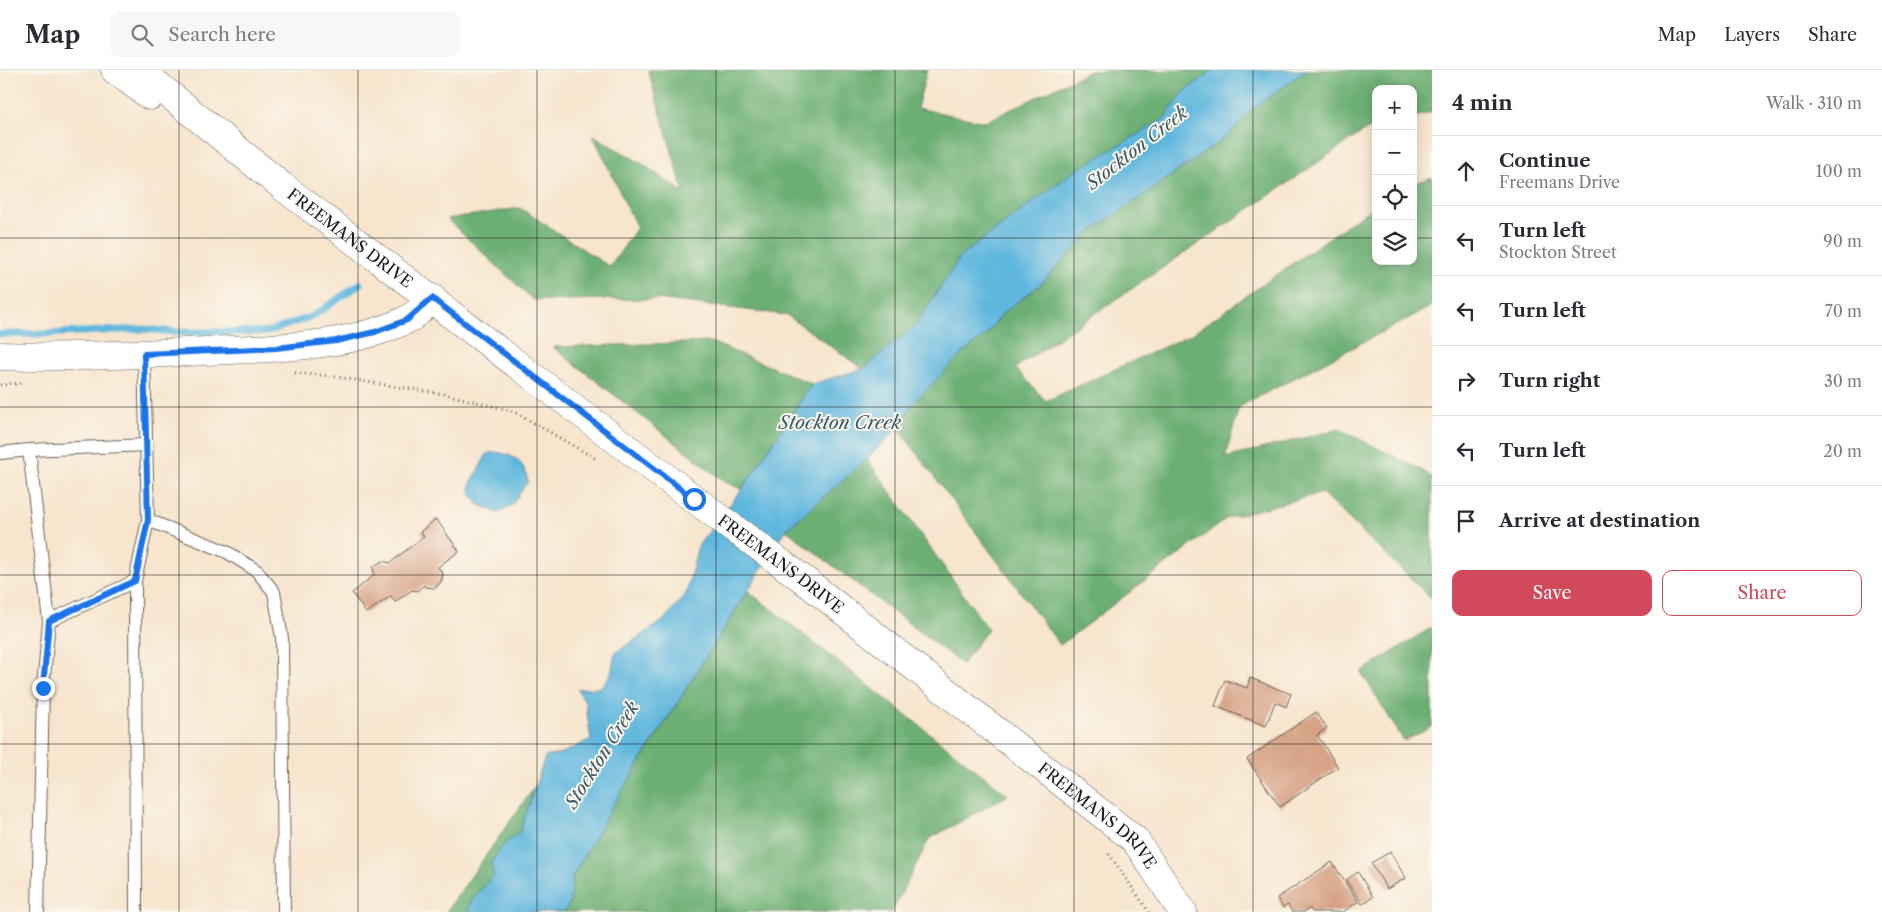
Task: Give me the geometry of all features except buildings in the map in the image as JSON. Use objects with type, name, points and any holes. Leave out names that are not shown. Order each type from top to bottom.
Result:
[{"type":"main road","name":"FREEMANS DRIVE","points":[[116,70],[236,162],[282,186]]},
{"type":"main road","name":"FREEMANS DRIVE","points":[[139,70],[282,186],[432,298],[694,499],[804,580],[1134,840],[1183,912]]},
{"type":"main road","points":[[0,356],[40,357],[144,354],[276,348],[336,341],[375,332],[407,320],[432,298]]},
{"type":"lane","points":[[136,912],[135,581],[148,520],[144,354]]},
{"type":"lane","points":[[0,453],[147,445]]},
{"type":"lane","points":[[29,450],[49,621],[43,688],[38,912]]},
{"type":"lane","points":[[148,520],[227,552],[258,571],[274,592],[282,638],[284,912]]},
{"type":"lane","points":[[49,621],[135,581]]},
{"type":"path","points":[[294,373],[330,376],[449,395],[515,412],[606,465]]},
{"type":"green space","points":[[648,70],[927,70],[917,108],[985,122],[1090,71],[1213,70],[1183,93],[1164,119],[1073,172],[961,256],[915,326],[863,369],[787,315],[658,299],[533,300],[447,219],[520,208],[610,267],[637,228],[593,135],[644,165],[684,193]]},
{"type":"green space","points":[[1307,70],[1432,70],[1432,112],[1417,116],[1417,85],[1372,85],[1372,128],[1367,129],[1015,368],[1046,401],[1192,334],[1372,208],[1372,265],[1417,265],[1417,183],[1432,177],[1432,306],[1239,407],[1225,458],[1339,429],[1418,468],[1432,477],[1432,599],[1322,493],[1227,518],[1060,645],[898,428],[913,403],[962,354],[987,334],[1003,313],[1040,285],[1089,233],[1225,138],[1254,108]]},
{"type":"green space","points":[[711,342],[812,384],[742,489],[725,482],[553,347]]},
{"type":"green space","points":[[867,459],[988,629],[962,664],[786,530]]},
{"type":"green space","points":[[748,591],[1008,795],[929,839],[892,912],[564,912],[570,902],[572,877],[615,802]]},
{"type":"green space","points":[[1432,627],[1432,727],[1404,741],[1361,672]]},
{"type":"green space","points":[[535,786],[520,833],[504,844],[494,875],[472,900],[467,912],[446,912]]},
{"type":"water","name":"Stockton Creek","points":[[1213,70],[1307,70],[1254,108],[1225,138],[1089,233],[1040,285],[1003,313],[987,334],[962,354],[913,403],[898,428],[867,459],[786,530],[615,802],[572,877],[570,902],[564,912],[467,912],[472,900],[494,875],[491,863],[504,844],[520,832],[545,757],[563,753],[591,739],[585,701],[577,689],[600,688],[611,674],[615,653],[664,620],[686,594],[698,546],[742,489],[812,384],[863,369],[915,326],[961,256],[1073,172],[1164,119],[1183,93]]},
{"type":"water","points":[[494,452],[513,457],[517,460],[524,469],[528,482],[508,508],[497,513],[478,504],[470,492],[471,483],[487,454]]},
{"type":"waterway","points":[[0,334],[142,329],[176,332],[267,332],[313,316],[360,284]]},
{"type":"route","points":[[43,688],[49,621],[135,581],[148,520],[144,354],[276,348],[336,341],[375,332],[407,320],[432,298],[694,499]]}]
